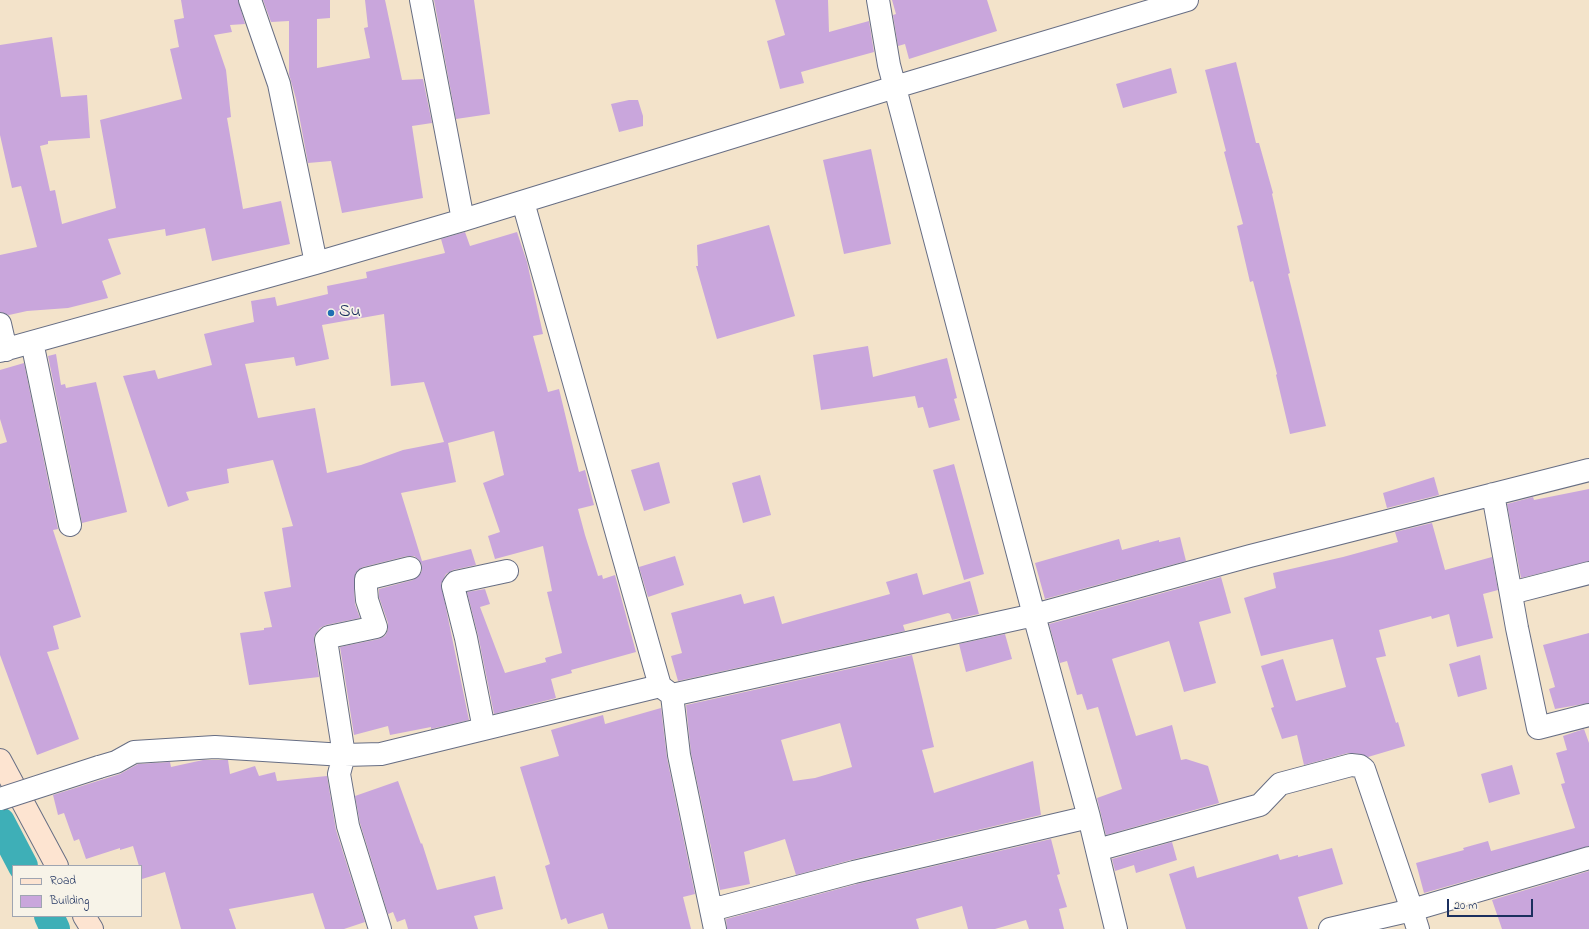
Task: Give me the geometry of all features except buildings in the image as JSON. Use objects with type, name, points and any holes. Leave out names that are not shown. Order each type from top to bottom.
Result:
[{"type":"main road","points":[[0,760],[56,865]]},
{"type":"main road","points":[[85,917],[92,929]]},
{"type":"street","points":[[250,0],[279,84],[316,263]]},
{"type":"street","points":[[421,0],[463,220]]},
{"type":"street","points":[[878,0],[889,65],[1034,616],[1089,817],[1116,929]]},
{"type":"street","points":[[0,324],[3,350],[316,263],[463,220],[895,87],[1141,7],[1187,0]]},
{"type":"street","points":[[522,202],[666,691],[713,920],[854,872],[1089,817]]},
{"type":"street","points":[[32,342],[70,525]]},
{"type":"street","points":[[0,800],[116,762],[134,752],[215,746],[344,755],[381,754],[484,729],[1034,616],[1250,556],[1589,470]]},
{"type":"street","points":[[1493,494],[1538,728],[1589,715]]},
{"type":"street","points":[[380,929],[348,826],[339,774],[344,755],[326,640],[329,637],[376,627],[368,600],[366,579],[410,568]]},
{"type":"street","points":[[484,729],[466,638],[453,586],[456,582],[506,571]]},
{"type":"street","points":[[1511,593],[1589,573]]},
{"type":"street","points":[[1097,850],[1260,805],[1280,784],[1351,766],[1360,766],[1364,769],[1415,919]]},
{"type":"street","points":[[1330,929],[1415,919],[1589,858]]},
{"type":"waterway","points":[[0,822],[22,865]]},
{"type":"waterway","points":[[49,917],[55,929]]},
{"type":"place","name":"Su","points":[[331,313]]}]
